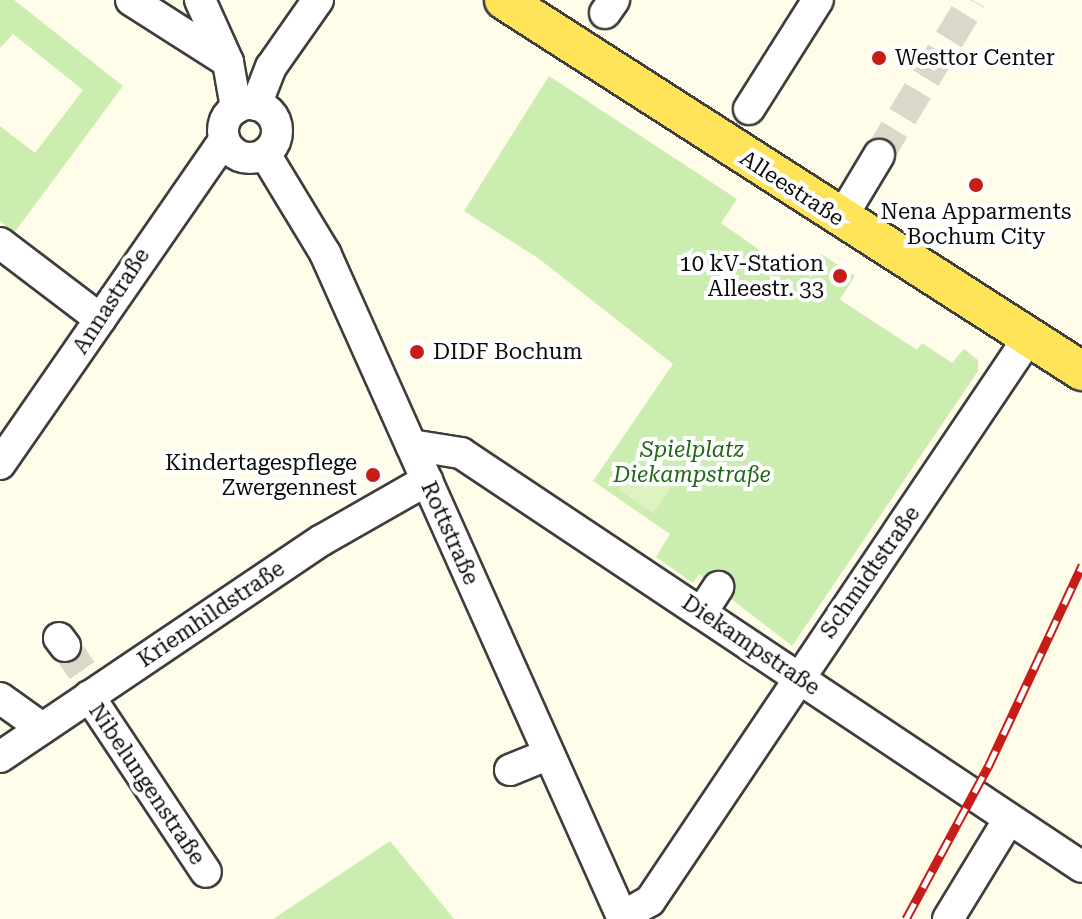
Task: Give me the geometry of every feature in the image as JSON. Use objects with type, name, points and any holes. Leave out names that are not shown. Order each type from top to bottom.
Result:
[{"type":"main road","name":"Alleestraße","points":[[504,0],[840,220],[1082,371]]},
{"type":"street","points":[[131,0],[228,62]]},
{"type":"street","points":[[200,0],[246,106],[277,126],[265,154],[241,157],[224,141],[223,126],[246,106],[318,0]]},
{"type":"street","points":[[749,109],[818,0]]},
{"type":"street","name":"Annastraße","points":[[0,464],[224,141]]},
{"type":"street","name":"Rottstraße","points":[[265,154],[325,253],[623,918]]},
{"type":"street","points":[[840,220],[879,155]]},
{"type":"street","points":[[0,243],[100,319]]},
{"type":"street","name":"Schmidtstraße","points":[[623,918],[650,901],[1029,337]]},
{"type":"street","name":"Diekampstraße","points":[[411,445],[461,453],[636,581],[710,599],[800,677],[1082,867]]},
{"type":"street","name":"Kriemhildstraße","points":[[0,757],[42,728],[90,687],[322,540],[427,480]]},
{"type":"street","name":"Nibelungenstraße","points":[[90,687],[206,872]]},
{"type":"street","points":[[0,698],[42,728]]},
{"type":"street","points":[[510,770],[549,754]]},
{"type":"street","points":[[948,919],[1009,819]]},
{"type":"green space","points":[[0,0],[14,0],[123,86],[14,233],[0,221],[0,126],[35,153],[83,90],[13,34],[0,48]]},
{"type":"green space","name":"Spielplatz Diekampstraße","points":[[549,76],[737,199],[721,223],[788,270],[793,264],[811,270],[821,254],[855,276],[840,299],[845,303],[917,350],[922,343],[952,363],[964,349],[978,360],[978,371],[792,646],[699,574],[693,583],[656,557],[670,534],[593,481],[673,364],[538,258],[464,211]]},
{"type":"green space","points":[[637,465],[671,488],[653,513],[619,490]]},
{"type":"green space","points":[[390,841],[454,919],[273,919]]},
{"type":"tunnel","points":[[879,155],[973,0]]},
{"type":"tunnel","points":[[65,646],[85,675]]},
{"type":"railway","points":[[906,919],[988,767],[1082,565]]},
{"type":"place","name":"Westtor Center","points":[[879,58]]},
{"type":"place","name":"Nena Apparments Bochum City","points":[[976,185]]},
{"type":"place","name":"10 kV-Station Alleestr. 33","points":[[840,276]]},
{"type":"place","name":"DIDF Bochum","points":[[417,352]]},
{"type":"place","name":"Kindertagespflege Zwergennest","points":[[373,475]]}]
